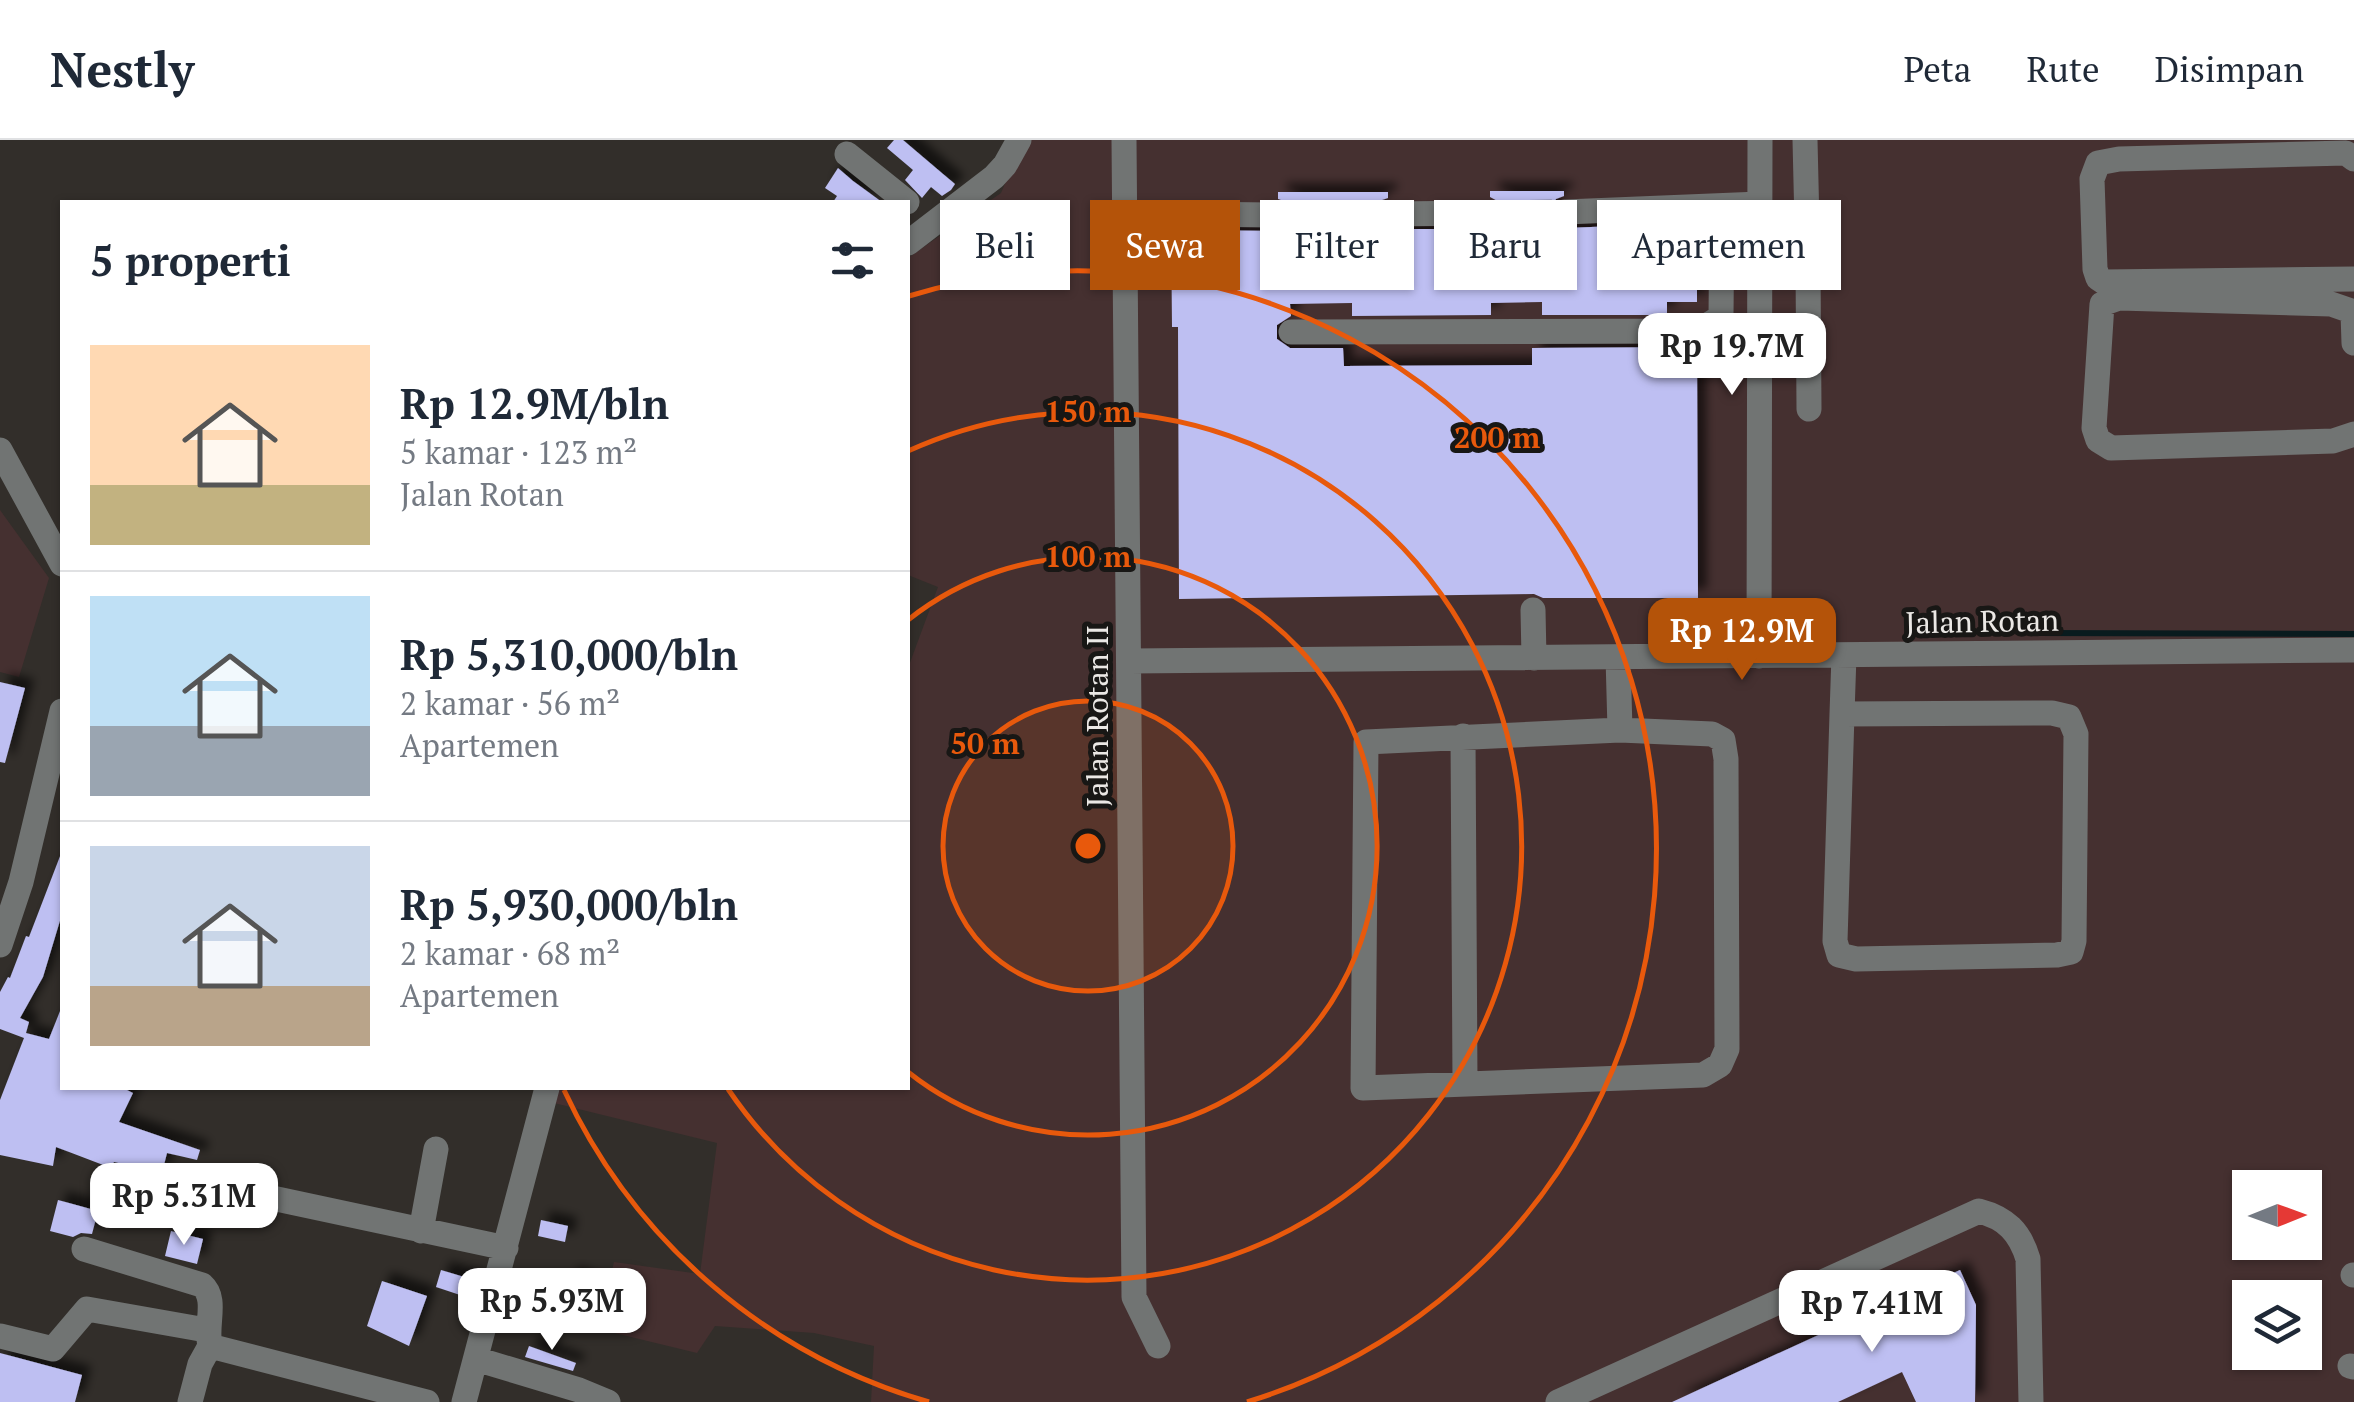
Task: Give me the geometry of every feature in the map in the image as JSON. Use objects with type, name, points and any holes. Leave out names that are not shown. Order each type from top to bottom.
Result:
[{"type":"street","points":[[910,242],[994,177],[1006,165],[1019,140]]},
{"type":"street","name":"Jalan Rotan II","points":[[1124,140],[1134,1298],[1158,1346]]},
{"type":"street","points":[[1760,140],[1760,200]]},
{"type":"street","points":[[1805,140],[1806,200]]},
{"type":"street","points":[[2354,159],[2346,153],[2120,160],[2098,164],[2092,179],[2094,269],[2104,282],[2354,279]]},
{"type":"street","points":[[847,154],[903,200]]},
{"type":"street","points":[[910,205],[934,224]]},
{"type":"street","points":[[1291,332],[1698,331],[1720,317],[1720,290]]},
{"type":"street","points":[[1759,656],[1760,290]]},
{"type":"street","points":[[1808,290],[1809,409]]},
{"type":"street","points":[[2354,344],[2354,312],[2332,304],[2119,298],[2102,304],[2094,428],[2098,440],[2111,448],[2333,440],[2354,434]]},
{"type":"street","points":[[0,450],[60,560]]},
{"type":"street","points":[[1534,610],[1534,658]]},
{"type":"street","name":"Jalan Rotan","points":[[1130,662],[2354,650]]},
{"type":"street","points":[[1842,714],[2052,712],[2069,718],[2076,734],[2071,952],[1856,959],[1839,955],[1835,941],[1842,714],[1844,655]]},
{"type":"street","points":[[1618,657],[1620,730]]},
{"type":"street","points":[[1620,730],[1712,734],[1722,740],[1726,759],[1727,1050],[1720,1064],[1703,1075],[1363,1088],[1366,742],[1463,736],[1620,730]]},
{"type":"street","points":[[0,945],[56,772],[60,732]]},
{"type":"street","points":[[1463,736],[1465,1083]]},
{"type":"street","points":[[464,1402],[546,1090]]},
{"type":"street","points":[[420,1231],[436,1149]]},
{"type":"street","points":[[230,1189],[506,1248]]},
{"type":"street","points":[[1558,1402],[1978,1211],[2009,1223],[2022,1241],[2028,1259],[2030,1402]]},
{"type":"street","points":[[84,1249],[202,1284],[209,1290],[208,1338],[190,1402]]},
{"type":"street","points":[[0,1336],[56,1348],[87,1309],[208,1338],[427,1402]]},
{"type":"street","points":[[476,1358],[608,1402]]},
{"type":"shaded area","points":[[1024,140],[2354,140],[2354,1402],[871,1402],[874,1346],[814,1333],[715,1326],[697,1353],[598,1329],[614,1262],[700,1274],[717,1143],[554,1103],[557,1090],[910,1090],[910,663],[938,587],[910,576],[910,257],[940,236],[940,290],[1070,290],[1070,200],[991,200],[1001,193]]},
{"type":"shaded area","points":[[0,510],[49,578],[19,677],[0,672]]},
{"type":"building","points":[[894,140],[903,140],[955,184],[951,190],[942,196],[931,187],[922,198],[905,180],[913,170],[887,148]]},
{"type":"building","points":[[838,168],[879,200],[834,200],[837,196],[825,188]]},
{"type":"building","points":[[1490,191],[1564,191],[1564,196],[1555,200],[1490,197]]},
{"type":"building","points":[[1278,192],[1388,192],[1388,198],[1281,200]]},
{"type":"building","points":[[1597,227],[1597,290],[1697,290],[1697,302],[1667,302],[1667,315],[1542,315],[1542,302],[1491,303],[1491,315],[1352,316],[1352,303],[1290,304],[1291,316],[1277,325],[1277,339],[1290,348],[1343,348],[1344,366],[1532,365],[1532,348],[1697,347],[1698,598],[1543,598],[1534,594],[1179,599],[1178,327],[1172,327],[1172,290],[1240,290],[1240,231],[1260,231],[1260,290],[1414,290],[1414,229],[1434,229],[1434,290],[1577,290],[1577,228]]},
{"type":"building","points":[[0,682],[25,688],[5,763],[0,762]]},
{"type":"building","points":[[60,856],[60,921],[43,977],[20,1018],[29,1022],[26,1033],[49,1039],[60,1011],[60,1090],[133,1093],[119,1122],[200,1150],[197,1160],[167,1153],[162,1173],[114,1162],[111,1168],[56,1147],[53,1166],[0,1155],[0,1100],[24,1038],[0,1029],[0,992],[10,978],[26,936],[29,937]]},
{"type":"building","points":[[58,1200],[98,1211],[92,1234],[73,1237],[50,1231]]},
{"type":"building","points":[[541,1220],[568,1226],[565,1242],[538,1236]]},
{"type":"building","points":[[171,1231],[203,1239],[197,1264],[165,1256]]},
{"type":"building","points":[[441,1270],[474,1280],[469,1298],[436,1287]]},
{"type":"building","points":[[1960,1270],[1976,1305],[1975,1402],[1916,1402],[1902,1372],[1838,1402],[1672,1402]]},
{"type":"building","points":[[571,1275],[619,1298],[613,1311],[565,1288]]},
{"type":"building","points":[[382,1281],[427,1296],[409,1346],[367,1326]]},
{"type":"building","points":[[529,1346],[576,1363],[573,1371],[525,1357]]},
{"type":"building","points":[[0,1353],[82,1375],[75,1402],[0,1402]]},
{"type":"waterway","points":[[2036,633],[2354,634]]}]
